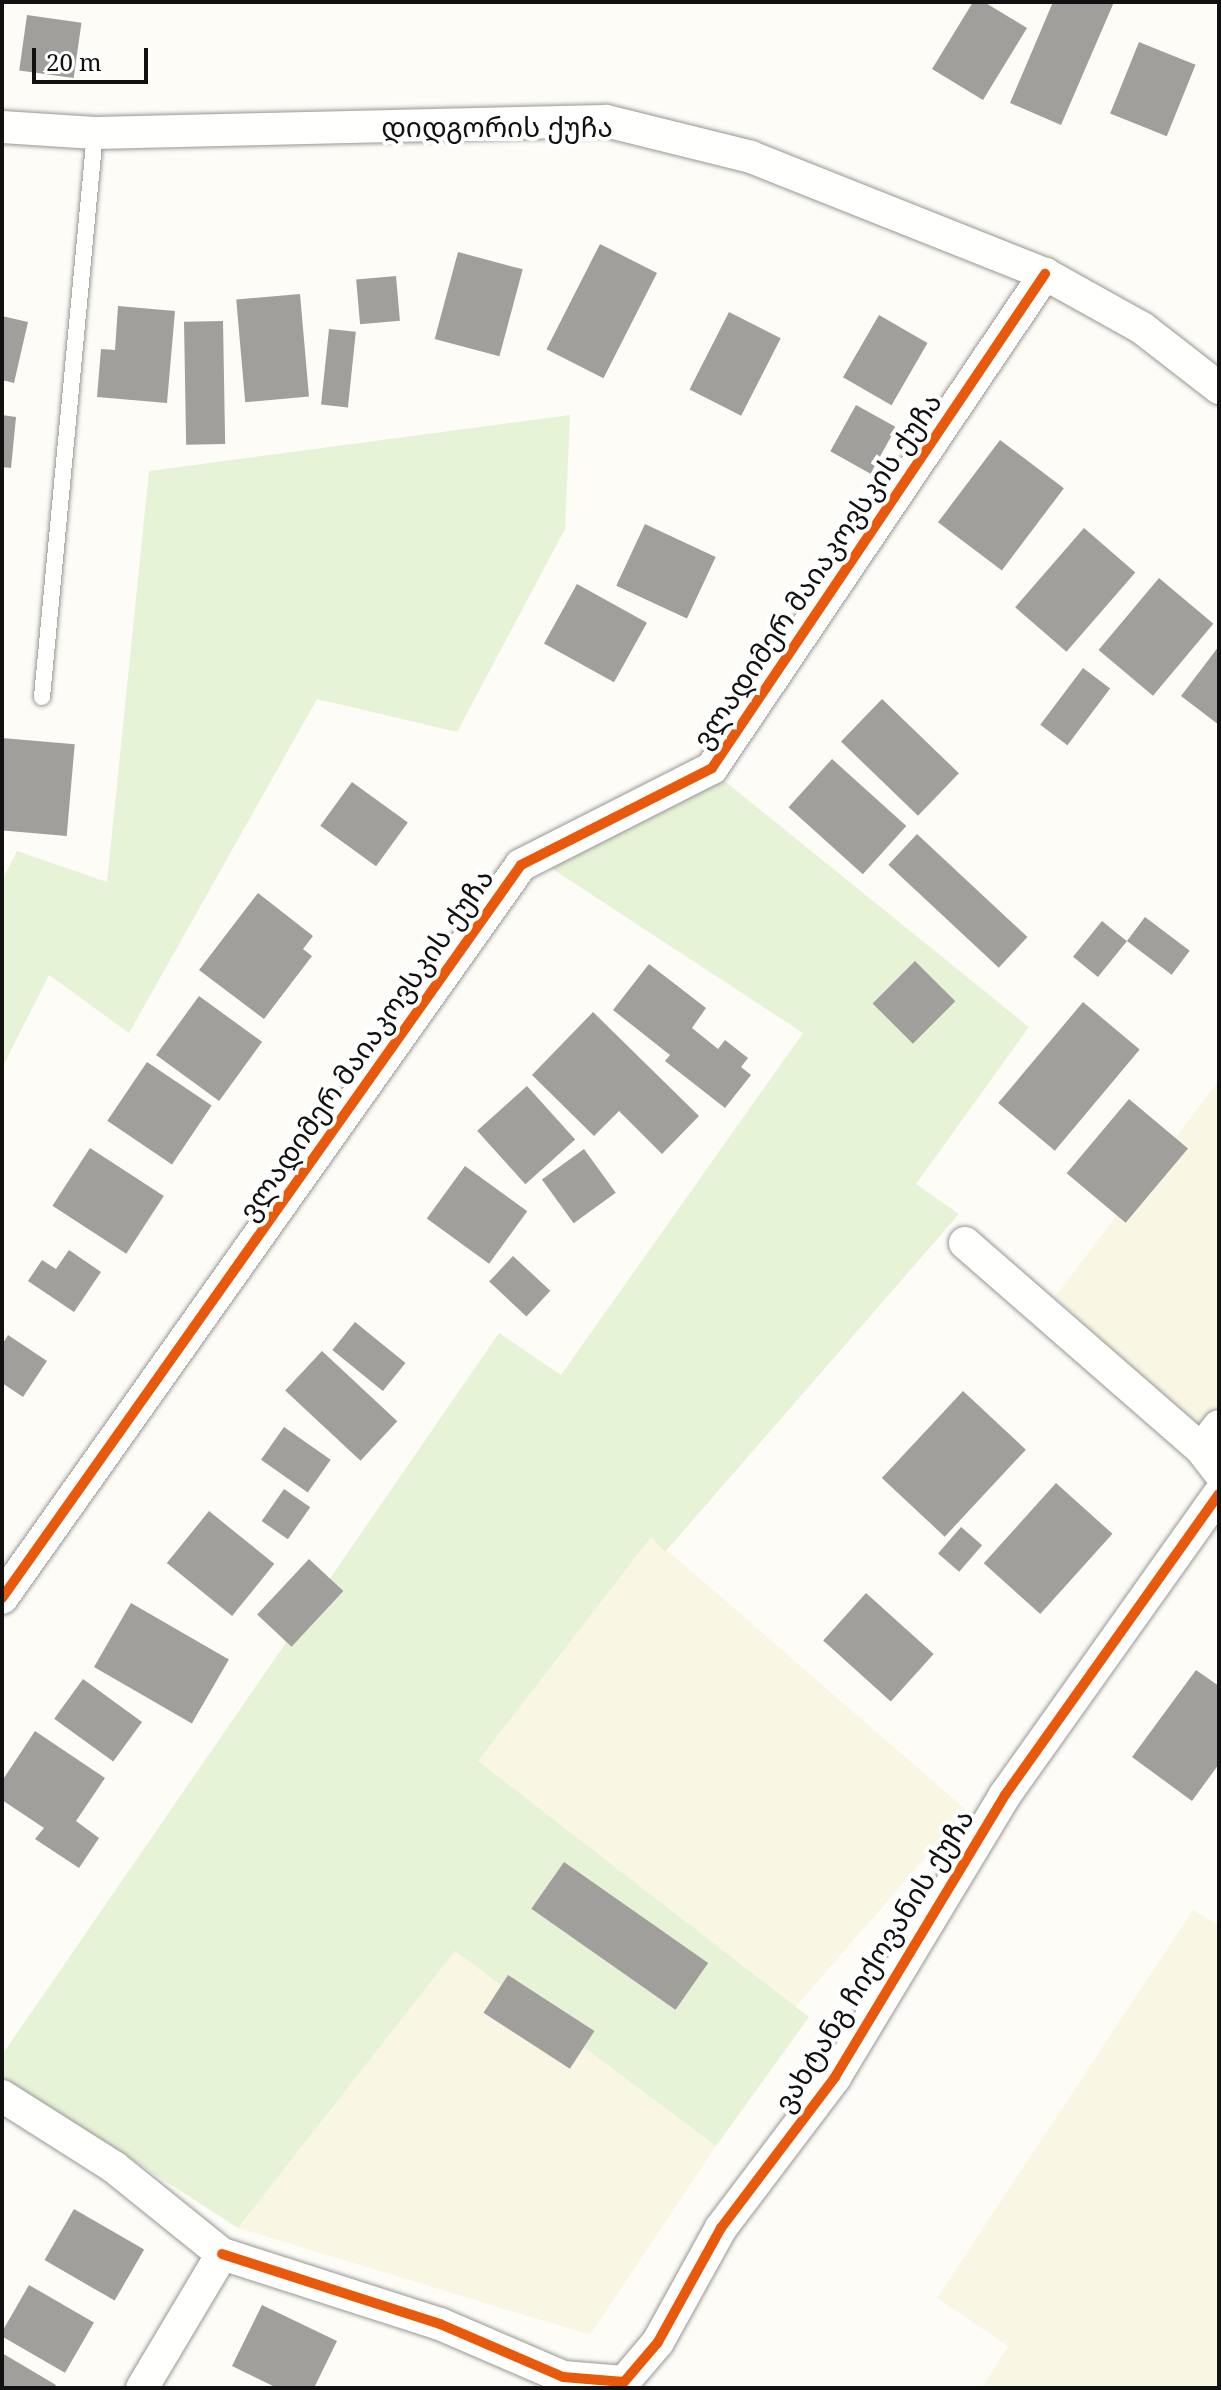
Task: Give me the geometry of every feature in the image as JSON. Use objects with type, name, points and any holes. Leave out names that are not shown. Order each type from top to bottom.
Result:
[{"type":"street","name":"დიდგორის ქუჩა","points":[[2,127],[95,133],[606,121],[751,157],[1045,274],[1142,328],[1219,388]]},
{"type":"street","name":"ვლადიმერ მაიაკოვსკის ქუჩა","points":[[2,1598],[521,865],[712,768],[1045,274]]},
{"type":"street","points":[[965,1243],[1213,1449]]},
{"type":"street","name":"ვახტანგ ჩიქოვანის ქუჩა","points":[[222,2254],[440,2324],[563,2377],[624,2382],[658,2342],[721,2228],[835,2077],[1005,1795],[1219,1494]]},
{"type":"street","points":[[2,2096],[114,2167],[222,2254],[142,2388]]},
{"type":"lane","points":[[42,697],[95,133]]},
{"type":"shaded area","points":[[1219,1080],[1219,1404],[1200,1429],[1055,1297]]},
{"type":"shaded area","points":[[651,1536],[966,1810],[780,2025],[465,1750]]},
{"type":"shaded area","points":[[1193,1910],[1219,1926],[1219,2388],[982,2388],[1008,2346],[937,2298]]},
{"type":"shaded area","points":[[455,1951],[716,2146],[590,2335],[238,2228]]},
{"type":"green space","points":[[570,415],[565,529],[457,732],[317,699],[129,1033],[49,975],[2,1068],[2,881],[17,851],[107,882],[149,471]]},
{"type":"green space","points":[[722,779],[1029,1027],[916,1184],[959,1214],[665,1552],[651,1537],[478,1761],[809,2017],[716,2146],[455,1951],[238,2228],[2,2076],[2,2055],[499,1333],[561,1375],[803,1033],[548,866]]},
{"type":"building","points":[[973,2],[984,2],[1027,28],[983,100],[932,69]]},
{"type":"building","points":[[1053,2],[1114,2],[1061,125],[1010,103]]},
{"type":"building","points":[[27,15],[81,23],[74,78],[19,70]]},
{"type":"building","points":[[1139,42],[1196,65],[1167,136],[1110,113]]},
{"type":"building","points":[[600,244],[657,273],[603,378],[546,349]]},
{"type":"building","points":[[458,252],[523,269],[499,356],[435,339]]},
{"type":"building","points":[[396,276],[400,321],[360,324],[356,279]]},
{"type":"building","points":[[300,294],[309,397],[245,402],[236,300]]},
{"type":"building","points":[[118,306],[175,311],[167,403],[97,397],[101,349],[115,350]]},
{"type":"building","points":[[729,312],[781,338],[741,416],[690,390]]},
{"type":"building","points":[[879,315],[927,343],[891,405],[843,377]]},
{"type":"building","points":[[2,316],[28,322],[14,383],[2,380]]},
{"type":"building","points":[[223,321],[225,444],[186,445],[184,322]]},
{"type":"building","points":[[329,329],[356,332],[348,407],[321,405]]},
{"type":"building","points":[[856,405],[896,427],[871,474],[830,451]]},
{"type":"building","points":[[2,415],[16,417],[11,468],[2,467]]},
{"type":"building","points":[[1000,440],[1064,488],[1002,570],[938,522]]},
{"type":"building","points":[[645,524],[716,557],[687,619],[616,586]]},
{"type":"building","points":[[1084,528],[1135,573],[1066,652],[1015,607]]},
{"type":"building","points":[[1159,578],[1213,624],[1153,696],[1099,650]]},
{"type":"building","points":[[577,584],[647,623],[614,682],[544,643]]},
{"type":"building","points":[[1219,646],[1219,725],[1181,696]]},
{"type":"building","points":[[1083,668],[1110,688],[1067,745],[1040,725]]},
{"type":"building","points":[[882,699],[959,773],[918,816],[841,741]]},
{"type":"building","points":[[2,738],[75,744],[67,836],[2,830]]},
{"type":"building","points":[[832,759],[906,826],[863,874],[789,807]]},
{"type":"building","points":[[352,782],[408,823],[376,866],[320,826]]},
{"type":"building","points":[[917,834],[1027,937],[999,968],[888,865]]},
{"type":"building","points":[[258,893],[313,936],[303,949],[312,956],[264,1019],[199,970]]},
{"type":"building","points":[[1145,917],[1190,951],[1172,975],[1127,941]]},
{"type":"building","points":[[1102,921],[1127,941],[1098,977],[1073,957]]},
{"type":"building","points":[[915,961],[955,1001],[913,1044],[873,1003]]},
{"type":"building","points":[[649,964],[706,1008],[692,1028],[718,1049],[725,1040],[748,1058],[741,1067],[751,1075],[725,1108],[665,1061],[670,1055],[613,1010]]},
{"type":"building","points":[[199,996],[262,1042],[219,1101],[156,1055]]},
{"type":"building","points":[[1083,1002],[1140,1050],[1055,1151],[998,1103]]},
{"type":"building","points":[[593,1012],[699,1116],[662,1154],[619,1111],[594,1136],[532,1075]]},
{"type":"building","points":[[147,1062],[212,1106],[172,1164],[107,1121]]},
{"type":"building","points":[[527,1086],[575,1140],[525,1184],[477,1131]]},
{"type":"building","points":[[1129,1099],[1188,1148],[1126,1223],[1067,1173]]},
{"type":"building","points":[[90,1148],[164,1196],[126,1254],[52,1206]]},
{"type":"building","points":[[584,1149],[616,1193],[574,1223],[542,1180]]},
{"type":"building","points":[[465,1166],[527,1211],[489,1264],[427,1219]]},
{"type":"building","points":[[69,1250],[101,1272],[74,1312],[28,1281],[42,1260],[56,1269]]},
{"type":"building","points":[[513,1256],[550,1291],[526,1316],[489,1282]]},
{"type":"building","points":[[355,1322],[406,1363],[383,1391],[332,1350]]},
{"type":"building","points":[[8,1335],[47,1361],[23,1397],[2,1383],[2,1345]]},
{"type":"building","points":[[322,1351],[397,1421],[361,1461],[285,1390]]},
{"type":"building","points":[[963,1391],[1026,1450],[945,1537],[882,1478]]},
{"type":"building","points":[[284,1427],[331,1460],[308,1492],[261,1460]]},
{"type":"building","points":[[1056,1483],[1112,1534],[1040,1614],[984,1563]]},
{"type":"building","points":[[284,1489],[310,1507],[288,1539],[262,1521]]},
{"type":"building","points":[[209,1511],[274,1564],[232,1616],[167,1563]]},
{"type":"building","points":[[961,1527],[982,1545],[959,1572],[938,1553]]},
{"type":"building","points":[[309,1559],[343,1591],[292,1647],[257,1615]]},
{"type":"building","points":[[866,1593],[934,1654],[891,1701],[823,1641]]},
{"type":"building","points":[[131,1603],[229,1660],[192,1724],[94,1667]]},
{"type":"building","points":[[1196,1670],[1219,1686],[1219,1764],[1192,1801],[1132,1757]]},
{"type":"building","points":[[83,1679],[142,1722],[113,1762],[54,1719]]},
{"type":"building","points":[[35,1731],[105,1778],[76,1821],[99,1838],[79,1868],[35,1839],[44,1828],[2,1800],[2,1781]]},
{"type":"building","points":[[564,1862],[708,1963],[675,2010],[531,1909]]},
{"type":"building","points":[[508,1975],[594,2031],[570,2069],[483,2013]]},
{"type":"building","points":[[74,2209],[144,2250],[115,2301],[44,2260]]},
{"type":"building","points":[[29,2285],[94,2322],[65,2373],[2,2336]]},
{"type":"building","points":[[262,2305],[337,2341],[314,2388],[277,2388],[232,2366]]},
{"type":"building","points":[[2,2353],[56,2385],[54,2388],[2,2388]]},
{"type":"cycle path","points":[[2,1598],[521,865],[712,768],[1045,274]]},
{"type":"cycle path","points":[[222,2254],[440,2324],[563,2377],[624,2382],[658,2342],[721,2228],[835,2077],[1005,1795],[1219,1494]]}]
